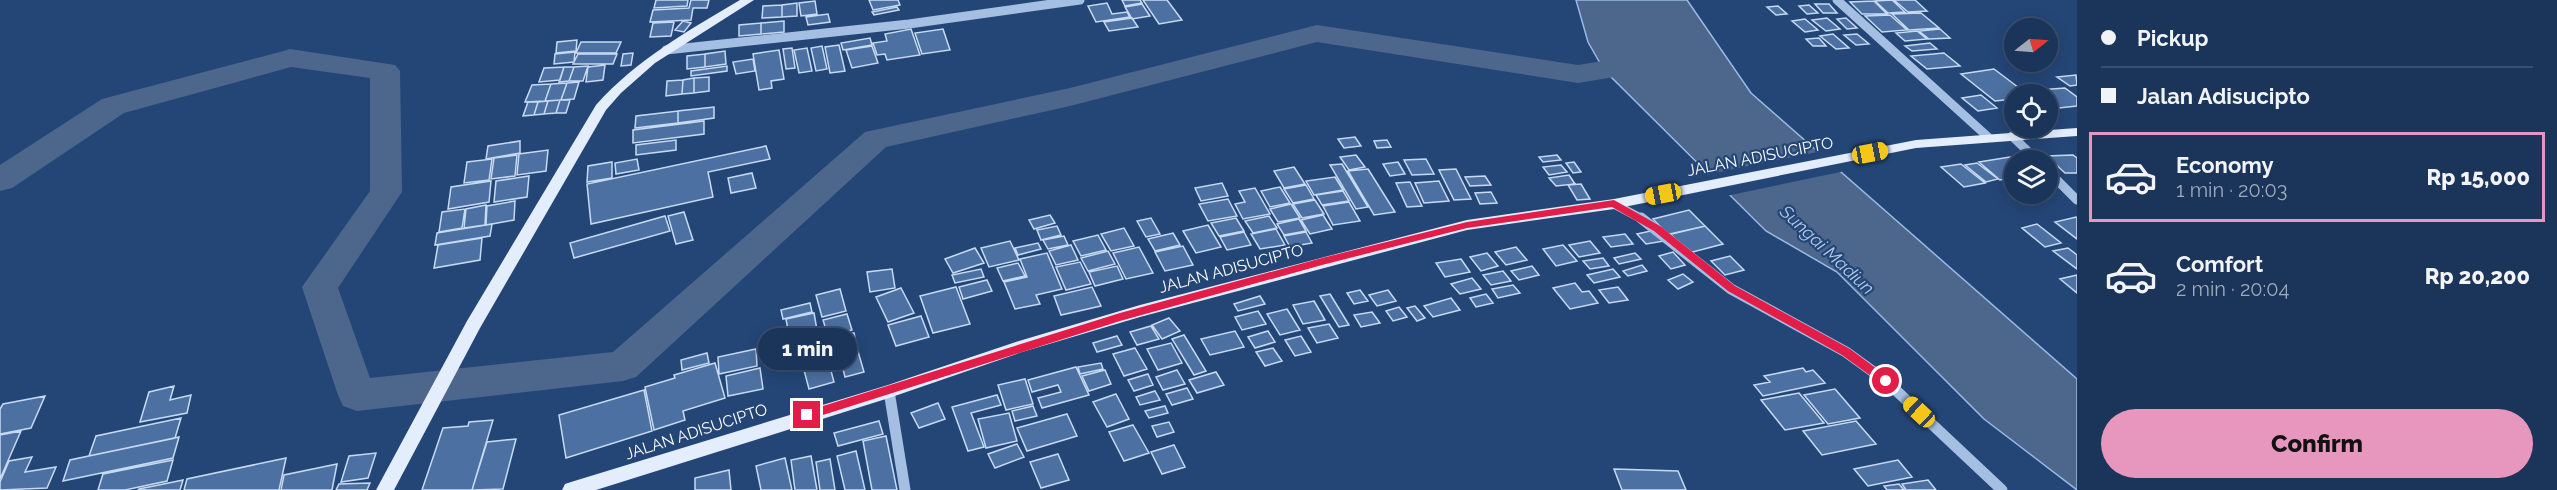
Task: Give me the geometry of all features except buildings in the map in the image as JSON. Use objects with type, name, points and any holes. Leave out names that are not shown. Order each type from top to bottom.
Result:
[{"type":"main road","points":[[385,490],[473,325],[601,108],[618,86],[666,50],[748,0]]},
{"type":"main road","name":"JALAN ADISUCIPTO","points":[[2058,133],[2077,132]]},
{"type":"main road","name":"JALAN ADISUCIPTO","points":[[571,490],[1096,324],[1467,225],[1619,202],[1916,144],[2004,136]]},
{"type":"street","points":[[666,50],[909,24],[1080,0]]},
{"type":"street","points":[[1837,0],[1988,137]]},
{"type":"street","points":[[2014,138],[2027,150]]},
{"type":"street","points":[[2058,181],[2077,200]]},
{"type":"street","points":[[1619,202],[1652,225],[1731,289],[1846,352],[1886,381],[2002,490]]},
{"type":"street","points":[[889,391],[904,490]]},
{"type":"water","name":"Sungai Madiun","points":[[1576,0],[1687,0],[1751,93],[2077,379],[2077,490],[1984,419],[1837,272],[1766,231],[1604,70],[1588,42]]},
{"type":"pier","points":[[1822,151],[1845,171],[1726,196],[1705,175]]},
{"type":"waterway","points":[[0,180],[113,106],[290,58],[385,71],[386,192],[320,287],[357,395],[623,366],[876,139],[1070,97],[1317,33],[1578,74],[1651,62]]},
{"type":"route","points":[[807,415],[889,391],[1019,347],[1322,262],[1467,225],[1614,204],[1647,221],[1731,289],[1846,352],[1886,381]]}]
